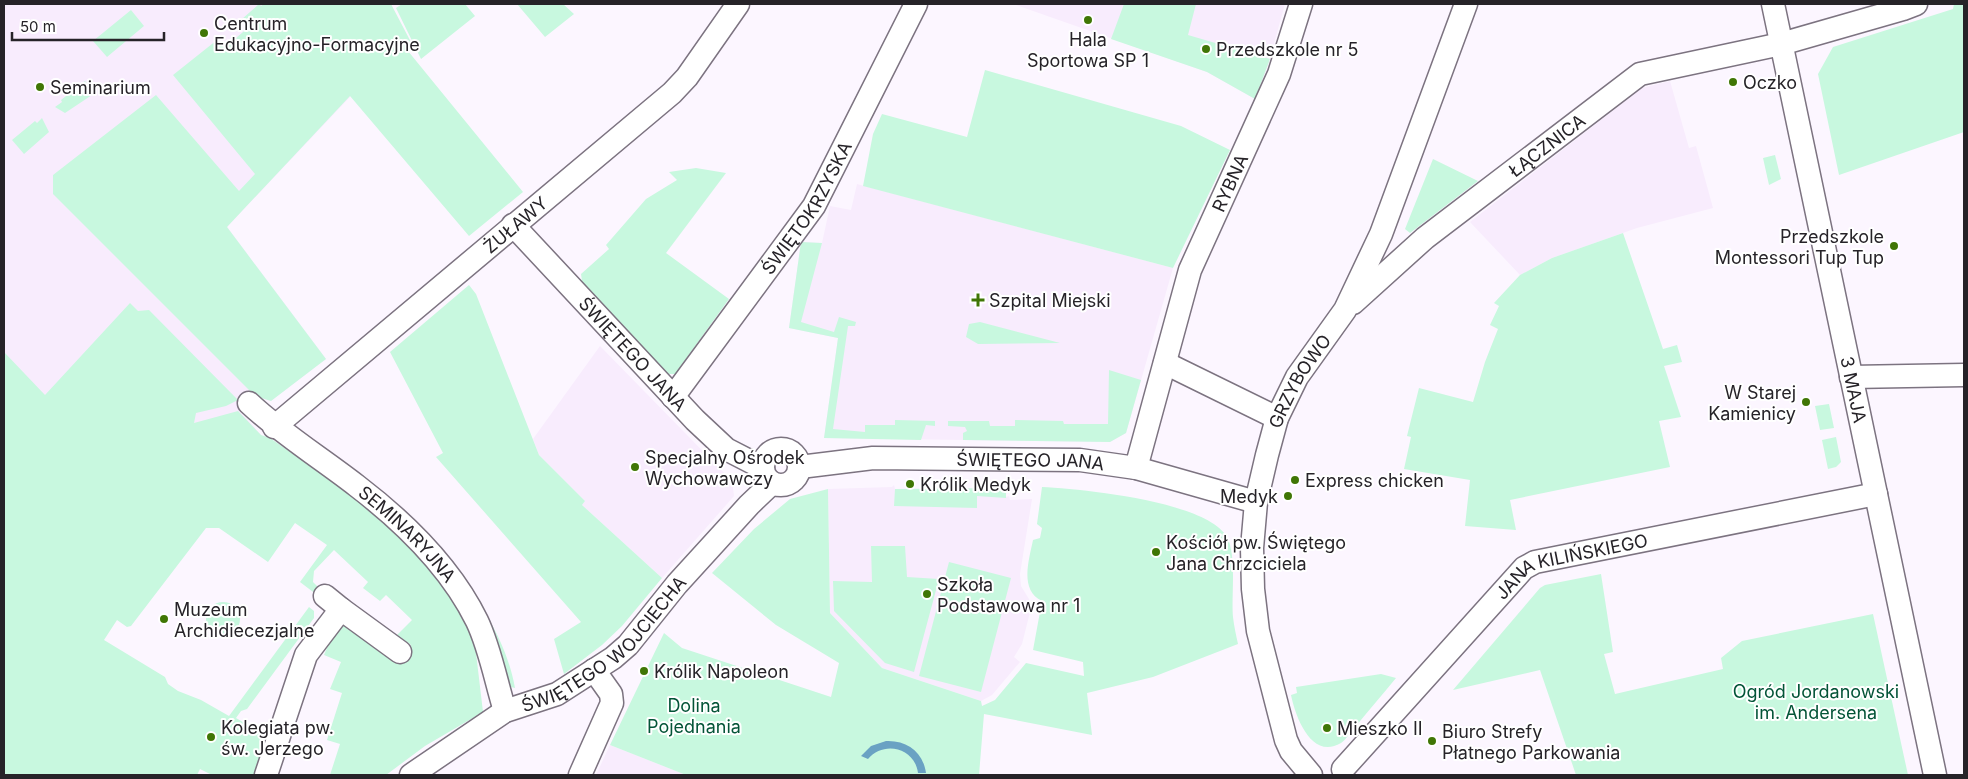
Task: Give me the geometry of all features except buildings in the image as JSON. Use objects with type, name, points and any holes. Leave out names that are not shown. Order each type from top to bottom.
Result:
[{"type":"street","name":"ŻUŁAWY","points":[[274,427],[672,93],[687,77],[738,4]]},
{"type":"street","name":"ŚWIĘTOKRZYSKA","points":[[673,397],[814,206],[916,4]]},
{"type":"street","name":"RYBNA","points":[[1136,468],[1190,270],[1279,74],[1301,4]]},
{"type":"street","name":"GRZYBOWO","points":[[1311,775],[1291,751],[1286,740],[1258,631],[1252,548],[1256,502],[1277,418],[1297,376],[1345,310],[1381,234],[1466,4]]},
{"type":"street","name":"3 MAJA","points":[[1772,4],[1935,775]]},
{"type":"street","name":"ŁĄCZNICA","points":[[1345,310],[1425,238],[1640,74],[1781,44],[1904,10],[1916,4]]},
{"type":"street","name":"ŚWIĘTEGO JANA","points":[[513,225],[673,397],[726,449],[768,476]]},
{"type":"street","points":[[1165,363],[1277,418]]},
{"type":"street","points":[[1851,376],[1964,375]]},
{"type":"street","name":"SEMINARYJNA","points":[[249,403],[274,427],[358,486],[409,531],[440,563],[477,622],[505,711]]},
{"type":"street","points":[[782,449],[793,453],[800,466],[798,476],[790,483],[784,485],[768,476],[766,457],[770,452],[782,449]]},
{"type":"street","name":"ŚWIĘTEGO JANA","points":[[800,466],[872,458],[1080,460],[1136,468],[1256,502]]},
{"type":"street","name":"ŚWIĘTEGO WOJCIECHA","points":[[411,775],[505,711],[557,694],[628,645],[677,584],[749,505],[768,476]]},
{"type":"street","name":"JANA KILIŃSKIEGO","points":[[1351,772],[1524,568],[1536,562],[1876,494]]},
{"type":"street","points":[[266,775],[306,655],[333,602],[400,652]]},
{"type":"street","points":[[580,775],[612,703],[611,694],[594,670]]},
{"type":"street","points":[[1322,775],[1329,771],[1351,772]]},
{"type":"shaded area","points":[[4,4],[381,4],[401,43],[227,227],[326,359],[271,401],[255,397],[239,410],[261,435],[4,716]]},
{"type":"shaded area","name":"Przedszkole nr 5","points":[[1013,4],[1285,4],[1268,65],[1255,99],[1207,72]]},
{"type":"shaded area","points":[[1670,81],[1689,148],[1696,146],[1713,208],[1637,228],[1552,258],[1520,275],[1470,222],[1642,88]]},
{"type":"shaded area","name":"Szpital Miejski","points":[[857,184],[1173,268],[1126,433],[1110,442],[824,438],[838,338],[789,328],[801,242],[822,243],[830,206],[851,210]]},
{"type":"shaded area","name":"Specjalny Ośrodek Wychowawczy","points":[[600,346],[732,481],[734,496],[662,578],[582,505],[585,501],[539,455],[533,439]]},
{"type":"shaded area","name":"Szkoła Podstawowa nr 1","points":[[894,485],[895,489],[1006,488],[1006,497],[1009,496],[1010,500],[1032,499],[1020,574],[1021,586],[1032,604],[1022,644],[1014,657],[1020,662],[992,695],[981,701],[882,668],[830,613],[828,489],[892,487]]},
{"type":"shaded area","points":[[610,745],[686,775],[596,775]]},
{"type":"green space","points":[[259,4],[261,6],[264,4],[391,4],[413,46],[408,51],[523,192],[469,236],[350,96],[227,227],[326,359],[271,401],[255,396],[53,194],[53,175],[156,95],[239,191],[255,174],[173,75],[217,40],[224,48],[249,27],[242,19]]},
{"type":"green space","points":[[402,4],[465,4],[475,16],[421,59],[396,8]]},
{"type":"green space","points":[[517,4],[563,4],[574,14],[545,37]]},
{"type":"green space","name":"Przedszkole nr 5","points":[[1124,4],[1196,4],[1188,35],[1270,59],[1255,99],[1207,72],[1111,39]]},
{"type":"green space","points":[[1954,4],[1964,4],[1964,132],[1839,175],[1818,74],[1833,47],[1953,9]]},
{"type":"green space","points":[[131,10],[144,26],[107,57],[93,41]]},
{"type":"green space","points":[[985,70],[1181,126],[1230,150],[1173,268],[863,186],[873,134],[882,114],[967,137]]},
{"type":"green space","points":[[85,81],[95,93],[65,113],[55,107],[62,102],[61,100]]},
{"type":"green space","points":[[42,118],[49,132],[24,154],[12,140],[35,121],[37,123]]},
{"type":"green space","points":[[1775,155],[1781,179],[1769,185],[1763,158]]},
{"type":"green space","points":[[1433,159],[1478,181],[1410,233],[1405,229]]},
{"type":"green space","points":[[696,168],[726,173],[666,253],[729,299],[675,374],[663,374],[583,288],[581,274],[609,249],[606,245],[646,199],[677,180],[669,172]]},
{"type":"green space","points":[[1623,233],[1663,349],[1677,345],[1682,362],[1664,366],[1681,417],[1659,421],[1670,467],[1510,500],[1516,530],[1465,526],[1470,480],[1404,469],[1411,437],[1407,436],[1419,388],[1473,402],[1485,362],[1498,329],[1490,325],[1499,306],[1494,303],[1520,275],[1552,258]]},
{"type":"green space","points":[[801,242],[822,243],[801,322],[834,332],[839,317],[856,322],[855,326],[848,326],[833,429],[865,432],[865,425],[895,425],[895,420],[935,421],[935,426],[926,425],[921,440],[824,438],[838,338],[789,328]]},
{"type":"green space","points":[[469,285],[476,294],[539,455],[585,501],[582,505],[662,578],[622,626],[602,645],[564,674],[554,639],[581,622],[436,457],[443,453],[390,352]]},
{"type":"green space","points":[[130,303],[138,311],[149,310],[238,400],[226,406],[196,413],[194,423],[238,411],[261,435],[270,438],[338,485],[423,555],[450,592],[474,636],[483,712],[425,746],[386,775],[330,775],[340,744],[327,740],[342,693],[330,689],[341,662],[324,655],[333,633],[342,621],[398,661],[411,645],[397,635],[412,620],[386,595],[380,601],[363,588],[368,582],[334,550],[314,571],[313,582],[321,590],[317,595],[300,582],[327,545],[295,523],[268,562],[219,528],[206,528],[131,626],[127,627],[117,620],[104,640],[165,677],[168,684],[178,691],[201,700],[229,716],[309,607],[314,611],[314,618],[247,709],[241,711],[236,718],[265,735],[267,742],[257,775],[212,775],[200,769],[197,775],[4,775],[4,352],[45,395]]},
{"type":"green space","points":[[980,322],[1060,343],[978,344],[966,337],[969,324]]},
{"type":"green space","points":[[1109,370],[1141,380],[1126,433],[1110,442],[963,440],[963,433],[967,431],[965,427],[948,426],[948,421],[989,421],[990,426],[1015,426],[1015,420],[1063,421],[1064,424],[1108,424]]},
{"type":"green space","points":[[1829,404],[1834,428],[1820,430],[1815,406]]},
{"type":"green space","points":[[1836,437],[1841,462],[1836,467],[1828,469],[1822,440]]},
{"type":"green space","name":"Dolina Pojednania","points":[[1042,487],[1113,494],[1142,499],[1195,514],[1215,525],[1227,537],[1232,555],[1233,617],[1238,644],[1153,677],[1087,693],[1092,735],[984,714],[979,775],[686,775],[610,745],[664,633],[682,648],[831,697],[839,663],[776,625],[712,573],[754,529],[790,499],[828,489],[830,613],[882,668],[981,701],[982,706],[995,700],[1026,663],[1084,676],[1083,662],[1033,650],[1042,601],[1030,590],[1027,574],[1033,540],[1040,538],[1042,528],[1037,524]]},
{"type":"green space","points":[[1006,488],[1006,498],[977,496],[977,508],[894,506],[895,489]]},
{"type":"green space","points":[[871,546],[905,546],[907,577],[939,579],[914,672],[885,663],[834,611],[833,581],[872,582]]},
{"type":"green space","points":[[448,558],[489,619],[505,652],[515,688],[511,687],[488,624]]},
{"type":"green space","points":[[949,562],[1011,578],[981,692],[919,676]]},
{"type":"green space","name":"Ogród Jordanowski im. Andersena","points":[[1601,574],[1613,652],[1604,654],[1615,694],[1723,669],[1721,658],[1742,641],[1873,614],[1908,775],[1576,775],[1540,670],[1453,690],[1540,588],[1545,585]]},
{"type":"green space","points":[[223,602],[230,603],[235,607],[239,612],[239,626],[235,631],[230,635],[223,636],[216,635],[211,631],[207,626],[206,619],[207,612],[211,607],[216,603]]},
{"type":"green space","points":[[1381,674],[1396,678],[1345,740],[1330,747],[1321,746],[1313,741],[1301,724],[1293,704],[1291,695],[1297,693],[1296,687]]},
{"type":"water","points":[[886,741],[907,745],[918,753],[926,773],[918,773],[916,764],[911,758],[898,750],[890,748],[882,750],[868,759],[861,756],[871,746]]},
{"type":"place","name":"Hala Sportowa SP 1","points":[[1088,20]]},
{"type":"place","name":"Centrum Edukacyjno-Formacyjne","points":[[204,33]]},
{"type":"place","name":"Przedszkole nr 5","points":[[1206,49]]},
{"type":"place","name":"Oczko","points":[[1733,82]]},
{"type":"place","name":"Seminarium","points":[[40,87]]},
{"type":"place","name":"Przedszkole Montessori Tup Tup","points":[[1894,246]]},
{"type":"place","name":"Szpital Miejski","points":[[978,300]]},
{"type":"place","name":"W Starej Kamienicy","points":[[1806,402]]},
{"type":"place","name":"Specjalny Ośrodek Wychowawczy","points":[[635,467]]},
{"type":"place","name":"Express chicken","points":[[1295,480]]},
{"type":"place","name":"Królik Medyk","points":[[910,484]]},
{"type":"place","name":"Medyk","points":[[1288,496]]},
{"type":"place","name":"Kościół pw. Świętego Jana Chrzciciela","points":[[1156,552]]},
{"type":"place","name":"Szkoła Podstawowa nr 1","points":[[927,594]]},
{"type":"place","name":"Muzeum Archidiecezjalne","points":[[164,619]]},
{"type":"place","name":"Królik Napoleon","points":[[644,671]]},
{"type":"place","name":"Mieszko II","points":[[1327,728]]},
{"type":"place","name":"Kolegiata pw. św. Jerzego","points":[[211,737]]},
{"type":"place","name":"Biuro Strefy Płatnego Parkowania","points":[[1432,741]]}]
